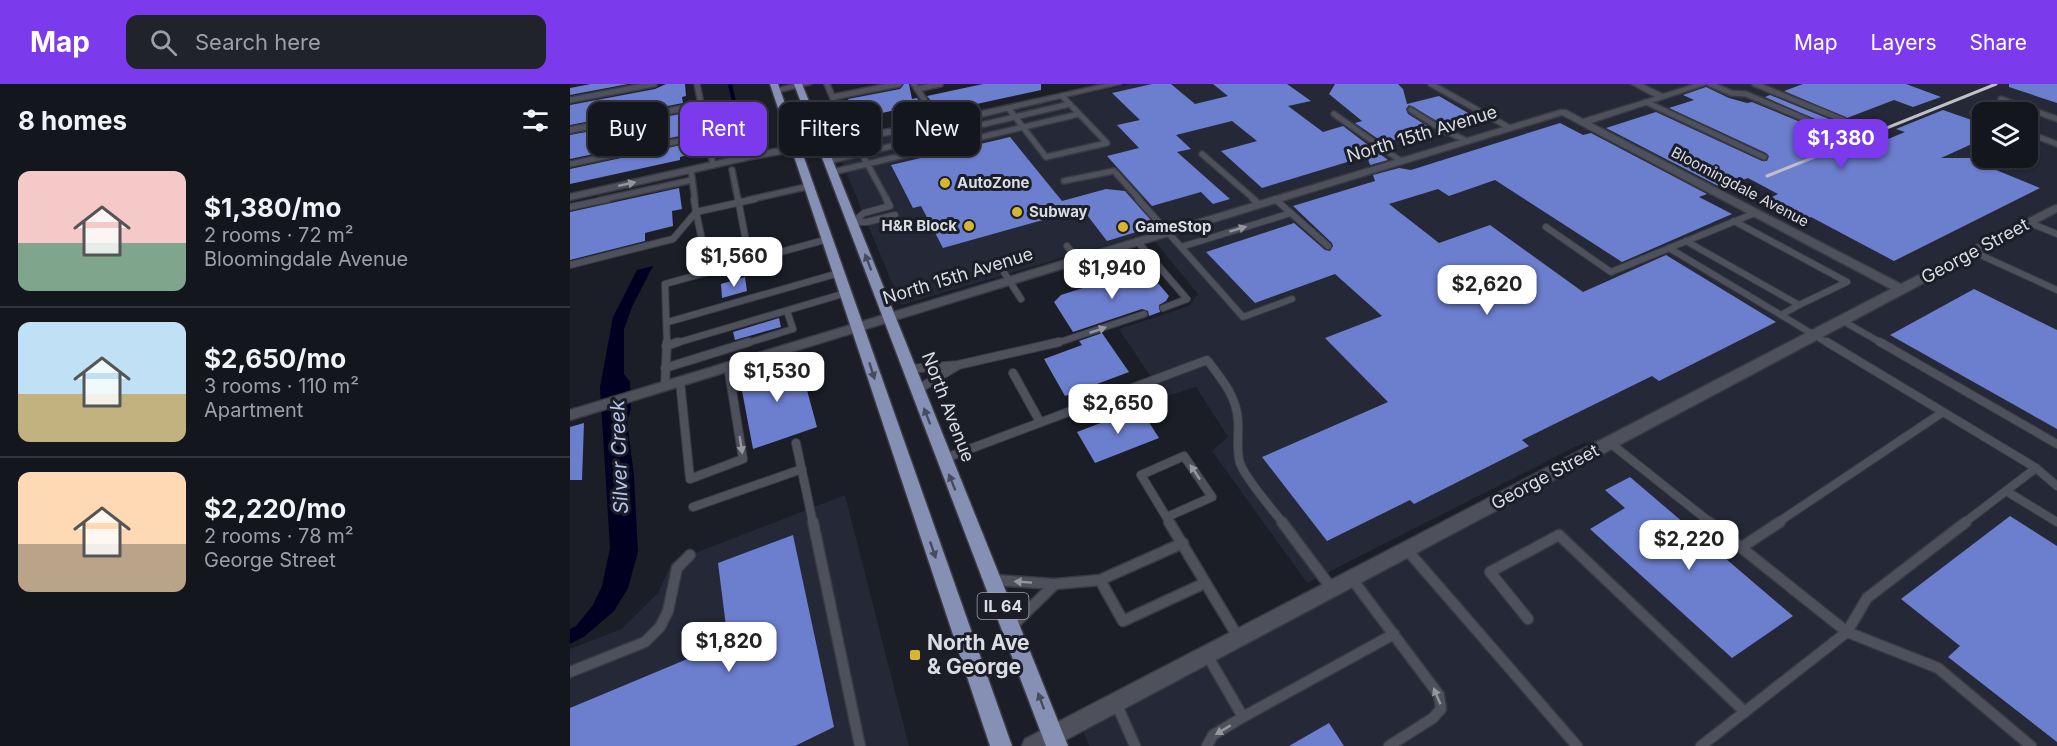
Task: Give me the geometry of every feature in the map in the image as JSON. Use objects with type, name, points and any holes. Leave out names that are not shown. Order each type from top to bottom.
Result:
[{"type":"main road","name":"North Avenue","points":[[801,85],[807,102]]},
{"type":"main road","name":"IL 64","points":[[775,87],[780,102]]},
{"type":"main road","name":"IL 64","points":[[800,156],[1001,746]]},
{"type":"main road","name":"North Avenue","points":[[826,156],[1055,741]]},
{"type":"street","points":[[980,115],[1117,84]]},
{"type":"street","points":[[1635,84],[1663,97]]},
{"type":"street","points":[[1583,122],[1704,84]]},
{"type":"street","points":[[775,87],[801,85]]},
{"type":"street","points":[[570,130],[680,109]]},
{"type":"street","name":"North 15th Avenue","points":[[570,415],[1563,112]]},
{"type":"street","name":"Bloomingdale Avenue","points":[[1563,112],[1902,290]]},
{"type":"street","points":[[570,197],[691,175],[752,156],[779,151]]},
{"type":"street","name":"George Street","points":[[1033,746],[1055,741],[1116,703],[2057,208]]},
{"type":"lane","points":[[570,100],[654,84]]},
{"type":"lane","points":[[697,84],[700,102]]},
{"type":"lane","points":[[827,84],[835,102]]},
{"type":"lane","points":[[833,98],[899,84]]},
{"type":"lane","points":[[926,102],[915,86],[940,84]]},
{"type":"lane","points":[[1431,84],[1510,128]]},
{"type":"lane","points":[[1710,84],[1731,93],[1746,94],[1824,127]]},
{"type":"lane","points":[[1755,84],[1843,120]]},
{"type":"lane","points":[[1008,109],[1046,157],[1107,143],[1062,96]]},
{"type":"lane","points":[[2001,99],[2057,119]]},
{"type":"lane","points":[[1646,102],[1764,157]]},
{"type":"lane","points":[[881,150],[1070,104]]},
{"type":"lane","points":[[1411,110],[1441,129],[1467,141]]},
{"type":"lane","points":[[833,172],[1079,114]]},
{"type":"lane","points":[[1334,114],[1401,161]]},
{"type":"lane","points":[[2038,137],[2057,144]]},
{"type":"lane","points":[[570,164],[680,141]]},
{"type":"lane","points":[[1202,154],[1259,204]]},
{"type":"lane","points":[[718,156],[738,202],[746,236]]},
{"type":"lane","points":[[828,161],[852,156]]},
{"type":"lane","points":[[853,222],[864,213],[890,206],[863,156]]},
{"type":"lane","points":[[1064,181],[1114,171],[1243,317],[1292,299]]},
{"type":"lane","points":[[570,207],[691,175],[704,249]]},
{"type":"lane","points":[[570,265],[673,239],[696,212],[810,186]]},
{"type":"lane","points":[[1275,199],[1328,246]]},
{"type":"lane","points":[[1181,247],[1291,213]]},
{"type":"lane","points":[[1546,227],[1611,272],[1755,213]]},
{"type":"lane","points":[[853,222],[867,222],[895,215]]},
{"type":"lane","points":[[1734,221],[1847,282],[1780,315]]},
{"type":"lane","points":[[2030,223],[2057,234]]},
{"type":"lane","points":[[665,386],[668,322],[665,284],[828,239]]},
{"type":"lane","points":[[1137,241],[1187,299],[1163,308]]},
{"type":"lane","points":[[1686,241],[1799,305]]},
{"type":"lane","points":[[1067,246],[1077,260]]},
{"type":"lane","points":[[1669,248],[2036,468],[2057,486]]},
{"type":"lane","points":[[1974,252],[2057,290]]},
{"type":"lane","points":[[1000,266],[1021,299]]},
{"type":"lane","points":[[668,322],[839,273]]},
{"type":"lane","points":[[666,346],[846,293]]},
{"type":"lane","points":[[665,368],[793,329],[787,311]]},
{"type":"lane","points":[[909,369],[958,365],[1051,345],[1144,314]]},
{"type":"lane","points":[[1843,321],[2057,444]]},
{"type":"lane","points":[[943,459],[1207,360],[1222,380],[1237,410],[1237,454],[1241,466],[1332,590]]},
{"type":"lane","points":[[917,390],[958,365]]},
{"type":"lane","points":[[680,381],[690,479],[743,459],[728,366]]},
{"type":"lane","points":[[1013,374],[1040,422]]},
{"type":"lane","points":[[1742,548],[1943,412]]},
{"type":"lane","points":[[796,443],[860,746]]},
{"type":"lane","points":[[1610,443],[1847,632],[1938,668],[2031,746]]},
{"type":"lane","points":[[1167,517],[1212,497],[1184,456],[1141,476],[1167,517],[1184,543],[1205,583],[1239,638]]},
{"type":"lane","points":[[1701,746],[1847,632],[1867,598],[2036,468]]},
{"type":"lane","points":[[693,507],[802,469]]},
{"type":"lane","points":[[2006,491],[2057,522]]},
{"type":"lane","points":[[1528,619],[1490,572],[1559,535],[1745,712]]},
{"type":"lane","points":[[992,580],[1055,584],[1100,580],[1184,543]]},
{"type":"lane","points":[[1407,550],[1577,746]]},
{"type":"lane","points":[[570,672],[645,642],[660,627],[668,610],[677,568],[690,555]]},
{"type":"lane","points":[[1352,579],[1439,695],[1442,709],[1433,718],[1389,746]]},
{"type":"lane","points":[[1100,580],[1123,621],[1205,583]]},
{"type":"lane","points":[[1011,627],[1055,584]]},
{"type":"lane","points":[[1207,746],[1213,735],[1243,717],[1394,634]]},
{"type":"lane","points":[[1208,655],[1243,717]]},
{"type":"lane","points":[[1116,703],[1135,746]]},
{"type":"shaded area","points":[[1131,84],[2057,84],[2057,746],[1089,746],[1082,729],[1597,451],[1585,442],[1307,583],[1212,451],[1228,437],[1196,387],[1164,397],[1119,329],[1189,306],[1198,294],[1148,233],[901,305],[839,156],[881,156],[881,137],[893,135],[893,156],[980,156],[980,118]]},
{"type":"shaded area","points":[[845,495],[909,746],[570,746],[570,649],[621,629],[658,593],[672,562]]},
{"type":"water","name":"Silver Creek","points":[[653,266],[632,307],[624,329],[624,374],[630,382],[631,409],[627,421],[634,476],[638,552],[628,588],[614,611],[585,636],[570,644],[570,629],[576,626],[593,605],[602,586],[610,548],[600,387],[613,317],[637,270]]},
{"type":"building","points":[[591,84],[628,84],[570,95],[570,88]]},
{"type":"building","points":[[666,84],[685,84],[686,96],[682,97],[683,102],[680,104],[668,106],[668,102],[588,102],[588,121],[570,125],[570,105],[655,89]]},
{"type":"building","points":[[904,84],[909,84],[912,99],[917,98],[920,102],[893,102],[893,112],[881,113],[881,102],[850,102],[848,99],[900,89]]},
{"type":"building","points":[[983,84],[1041,84],[1041,90],[980,103],[932,102],[927,96]]},
{"type":"building","points":[[1152,84],[1171,84],[1195,104],[1228,96],[1213,84],[1287,84],[1311,101],[1288,106],[1323,132],[1343,126],[1388,160],[1370,165],[1367,156],[1262,188],[1221,151],[1257,141],[1232,121],[1176,135],[1191,149],[1177,152],[1230,199],[1213,204],[1201,192],[1152,206],[1107,156],[1139,148],[1117,125],[1140,120],[1112,93]]},
{"type":"building","points":[[1335,84],[1398,84],[1403,89],[1407,104],[1439,96],[1475,117],[1444,125],[1409,105],[1406,109],[1408,114],[1432,129],[1384,143],[1355,123],[1362,121],[1329,94]]},
{"type":"building","points":[[1803,84],[1906,84],[1941,97],[1913,107],[1894,100],[1847,118],[1784,91]]},
{"type":"building","points":[[2009,84],[2057,84],[2057,103],[2009,87]]},
{"type":"building","points":[[1706,87],[1729,98],[1747,103],[1752,102],[1822,131],[1828,130],[1869,147],[1905,132],[1896,129],[1943,110],[1972,120],[1972,144],[1941,158],[1972,158],[1972,168],[2001,168],[1996,170],[2040,188],[1894,261],[1811,217],[1807,218],[1768,199],[1778,194],[1748,178],[1722,188],[1606,128],[1656,112],[1762,161],[1767,161],[1769,156],[1766,153],[1669,108],[1694,100],[1683,95]]},
{"type":"building","points":[[1770,95],[1836,122],[1828,125],[1765,97]]},
{"type":"building","points":[[680,114],[680,136],[668,138],[668,116]]},
{"type":"building","points":[[1560,123],[1583,135],[1591,133],[1707,194],[1699,197],[1732,214],[1622,262],[1495,180],[1449,196],[1438,189],[1389,204],[1439,243],[1490,225],[1583,292],[1666,255],[1776,322],[1659,381],[1652,376],[1522,440],[1529,446],[1414,504],[1410,500],[1327,541],[1262,457],[1388,402],[1325,338],[1382,316],[1335,274],[1255,303],[1206,252],[1294,223],[1325,250],[1330,251],[1332,243],[1293,206],[1375,181],[1373,175],[1399,168],[1411,170]]},
{"type":"building","points":[[588,132],[588,155],[570,159],[570,135]]},
{"type":"building","points":[[1010,137],[1062,201],[1106,189],[1125,191],[1156,226],[1107,241],[1087,215],[1068,213],[943,248],[921,206],[913,208],[891,165],[929,156],[980,156],[980,144]]},
{"type":"building","points":[[680,145],[680,156],[684,156],[680,157],[680,160],[570,184],[570,169],[630,156],[668,156],[668,148]]},
{"type":"building","points":[[679,188],[682,209],[672,211],[673,226],[645,233],[645,241],[570,260],[570,212]]},
{"type":"building","points":[[1145,268],[1169,296],[1159,305],[1160,312],[1149,316],[1148,311],[1142,309],[1073,332],[1054,302],[1061,295]]},
{"type":"building","points":[[745,277],[747,291],[722,298],[721,284]]},
{"type":"building","points":[[1974,289],[2057,330],[2057,429],[1890,335]]},
{"type":"building","points":[[779,318],[781,327],[735,340],[733,332]]},
{"type":"building","points":[[1102,333],[1129,372],[1065,396],[1044,359],[1082,345],[1079,341]]},
{"type":"building","points":[[798,357],[817,427],[753,449],[739,375]]},
{"type":"building","points":[[1140,408],[1159,438],[1095,463],[1077,432]]},
{"type":"building","points":[[584,423],[582,480],[570,480],[570,427]]},
{"type":"building","points":[[1630,477],[1793,616],[1732,658],[1590,529],[1625,508],[1605,490]]},
{"type":"building","points":[[2010,516],[2057,546],[2057,742],[1948,657],[1960,646],[1901,599]]},
{"type":"building","points":[[793,535],[834,727],[795,746],[570,746],[570,708],[728,642],[718,563]]},
{"type":"building","points":[[1329,723],[1344,746],[1289,746]]},
{"type":"waterway","points":[[730,84],[734,102]]},
{"type":"railway","points":[[1767,176],[1996,84]]},
{"type":"place","name":"AutoZone","points":[[945,183]]},
{"type":"place","name":"Subway","points":[[1017,212]]},
{"type":"place","name":"H&R Block","points":[[969,226]]},
{"type":"place","name":"GameStop","points":[[1123,227]]},
{"type":"place","name":"North Ave & George","points":[[915,655]]}]
